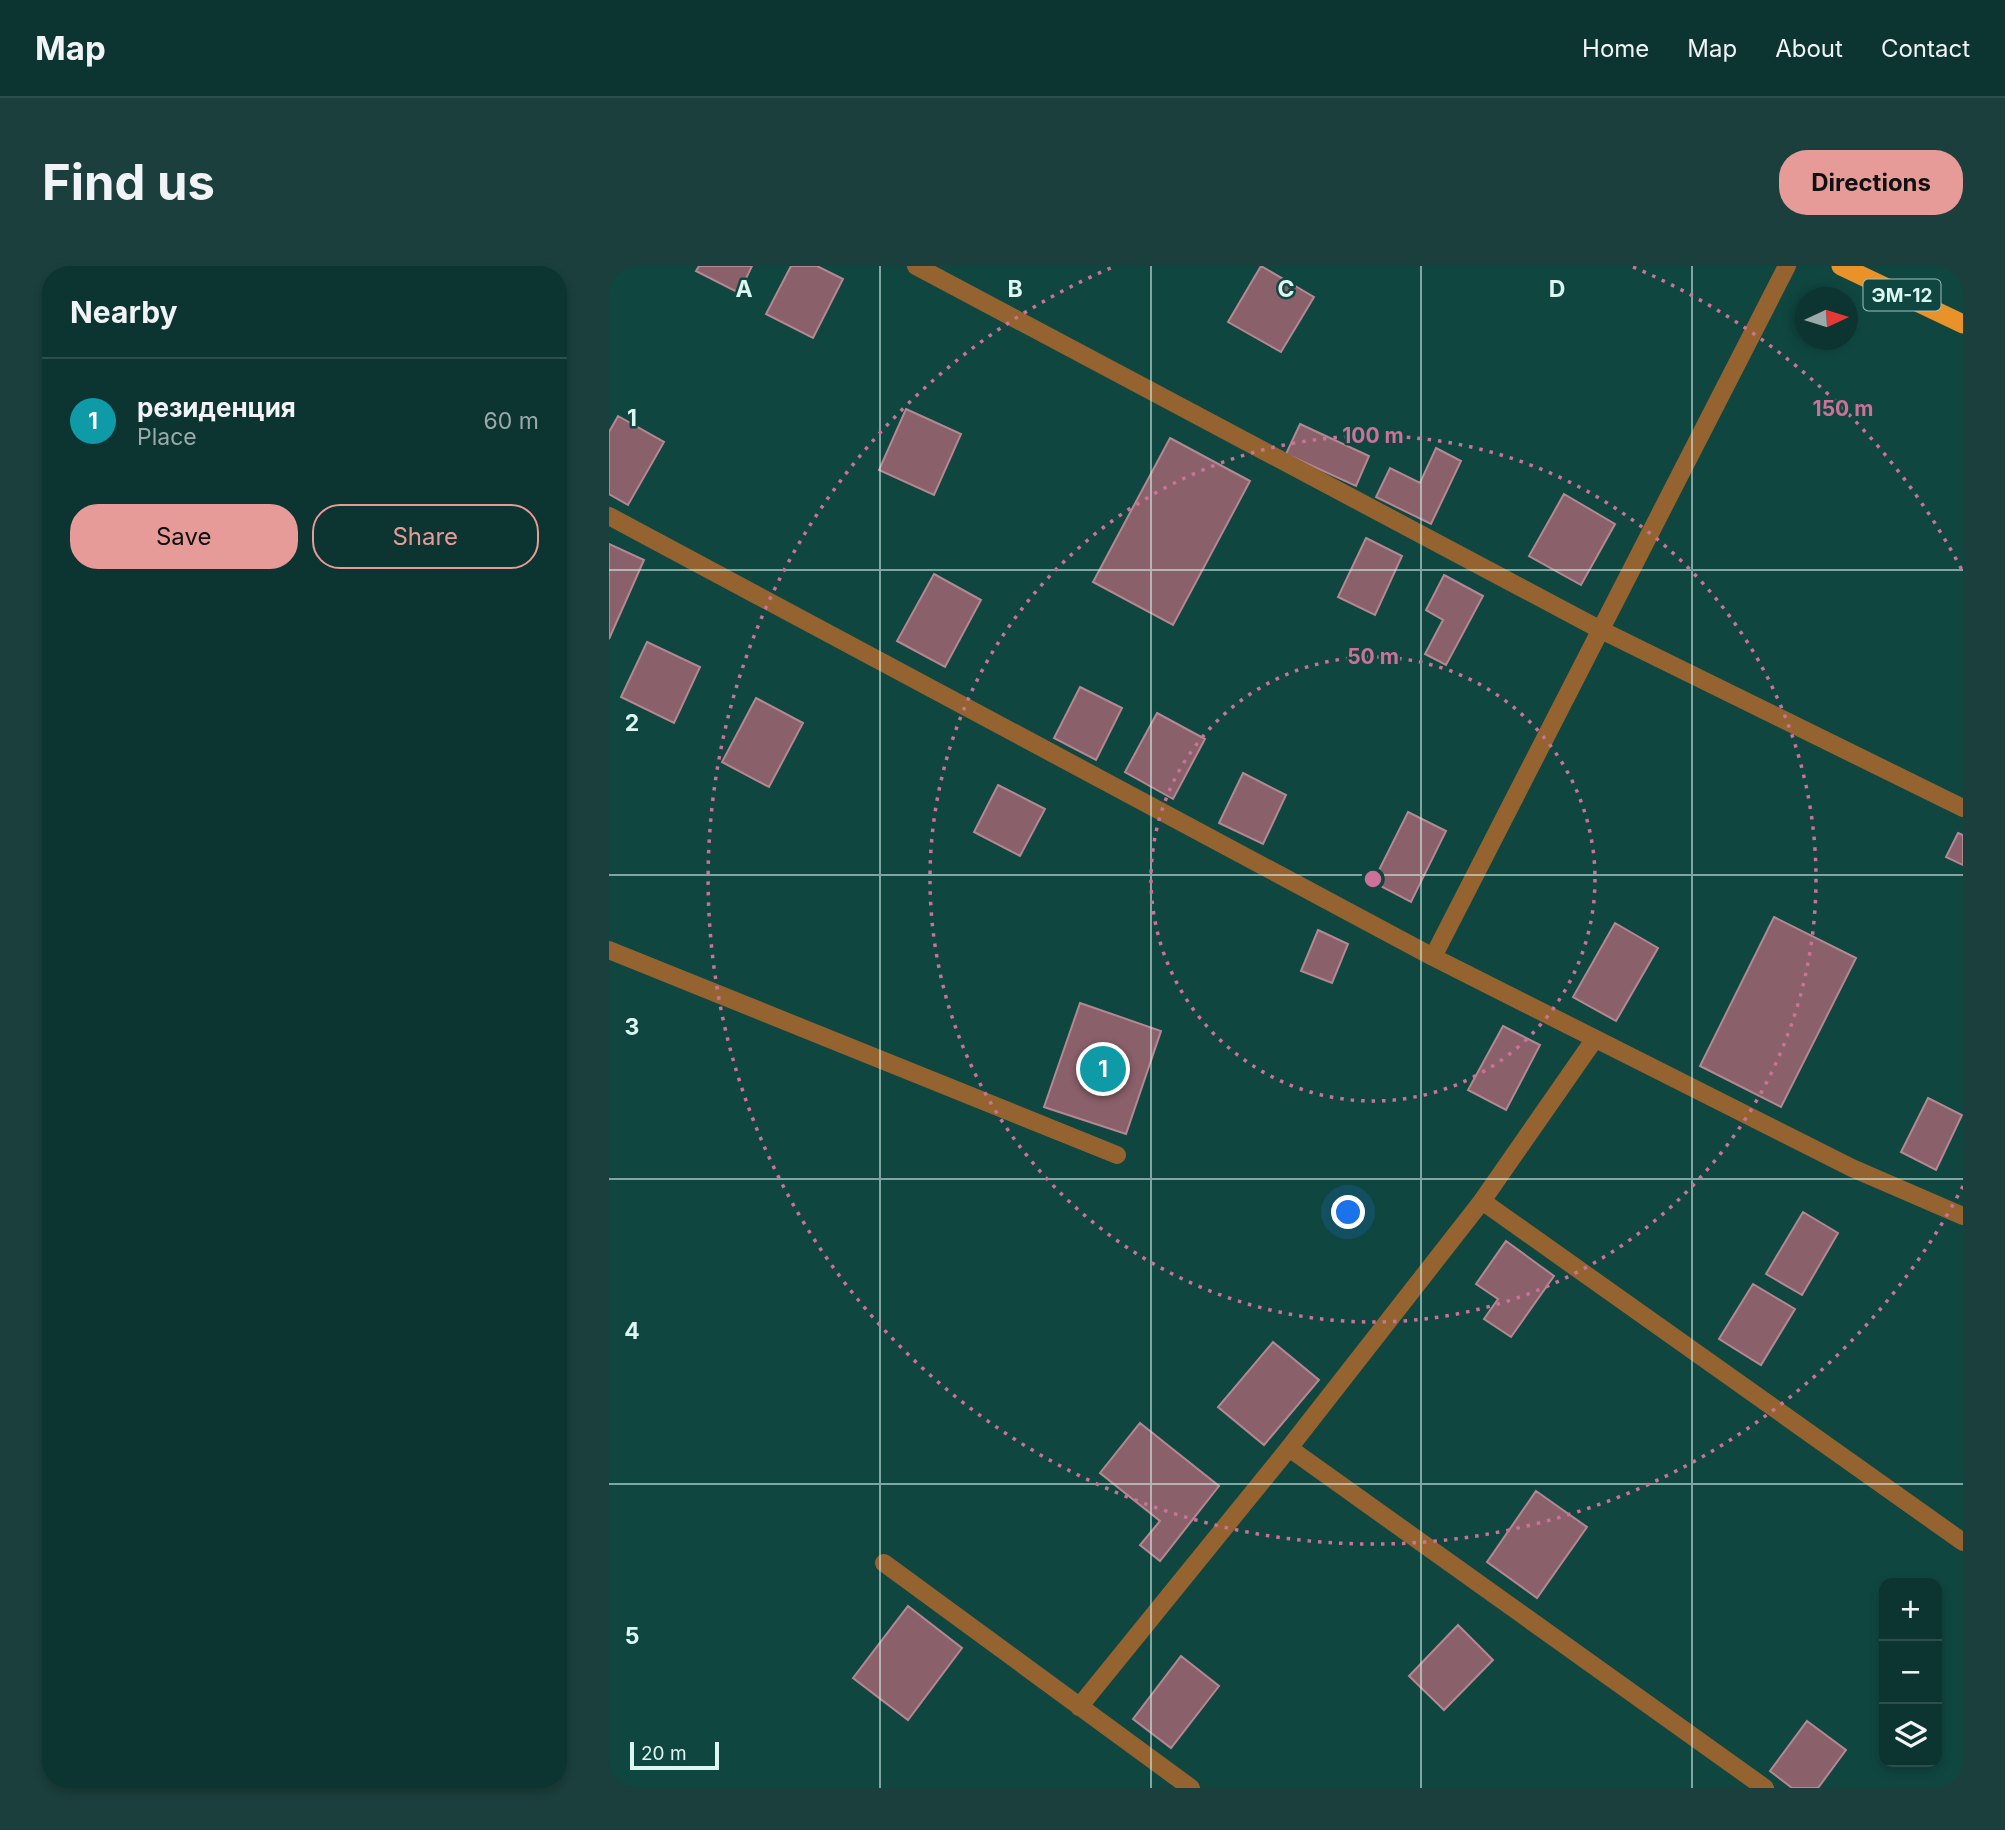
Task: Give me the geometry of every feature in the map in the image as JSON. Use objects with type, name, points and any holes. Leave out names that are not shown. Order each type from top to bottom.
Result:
[{"type":"highway","name":"ЭМ-12","points":[[1841,266],[1963,324]]},
{"type":"street","points":[[916,266],[1599,629],[1963,808]]},
{"type":"street","points":[[1433,957],[1787,266]]},
{"type":"street","points":[[609,516],[1433,957],[1852,1168],[1963,1216]]},
{"type":"street","points":[[609,950],[1117,1155]]},
{"type":"street","points":[[1079,1707],[1289,1448],[1482,1201],[1594,1040]]},
{"type":"street","points":[[1482,1201],[1963,1542]]},
{"type":"street","points":[[1289,1448],[1765,1788]]},
{"type":"street","points":[[884,1563],[1191,1788]]},
{"type":"building","points":[[699,266],[752,266],[739,293],[696,271]]},
{"type":"building","points":[[791,266],[817,266],[843,279],[813,338],[766,314]]},
{"type":"building","points":[[1261,266],[1314,297],[1281,352],[1228,322]]},
{"type":"building","points":[[906,409],[961,434],[934,495],[879,470]]},
{"type":"building","points":[[618,416],[664,442],[628,505],[609,494],[609,432]]},
{"type":"building","points":[[1300,424],[1369,456],[1356,486],[1286,454]]},
{"type":"building","points":[[1170,438],[1250,481],[1173,625],[1093,582]]},
{"type":"building","points":[[1436,448],[1461,461],[1431,524],[1376,497],[1390,468],[1420,483]]},
{"type":"building","points":[[1564,494],[1615,524],[1581,585],[1529,556]]},
{"type":"building","points":[[1366,538],[1402,556],[1375,615],[1338,597]]},
{"type":"building","points":[[609,544],[644,560],[609,639]]},
{"type":"building","points":[[934,574],[981,600],[945,667],[897,641]]},
{"type":"building","points":[[1444,575],[1483,596],[1446,665],[1425,654],[1443,620],[1426,610]]},
{"type":"building","points":[[647,642],[700,667],[674,723],[621,697]]},
{"type":"building","points":[[1080,687],[1122,708],[1096,760],[1054,738]]},
{"type":"building","points":[[756,698],[803,723],[769,787],[722,762]]},
{"type":"building","points":[[1157,713],[1205,739],[1173,799],[1125,772]]},
{"type":"building","points":[[1243,773],[1286,795],[1263,844],[1219,823]]},
{"type":"building","points":[[998,785],[1045,809],[1020,856],[974,832]]},
{"type":"building","points":[[1408,812],[1446,831],[1411,902],[1373,882]]},
{"type":"building","points":[[1958,833],[1963,835],[1963,865],[1946,857]]},
{"type":"building","points":[[1774,917],[1856,958],[1781,1107],[1700,1066]]},
{"type":"building","points":[[1615,923],[1658,948],[1616,1021],[1573,997]]},
{"type":"building","points":[[1318,930],[1348,944],[1332,983],[1301,971]]},
{"type":"building","points":[[1080,1003],[1161,1031],[1126,1134],[1044,1107]]},
{"type":"building","points":[[1503,1026],[1540,1045],[1506,1110],[1468,1090]]},
{"type":"building","points":[[1928,1098],[1962,1115],[1936,1170],[1901,1152]]},
{"type":"building","points":[[1803,1212],[1838,1233],[1802,1295],[1766,1274]]},
{"type":"building","points":[[1506,1241],[1554,1276],[1511,1337],[1484,1319],[1498,1299],[1476,1284]]},
{"type":"building","points":[[1753,1284],[1795,1309],[1761,1365],[1719,1339]]},
{"type":"building","points":[[1273,1342],[1319,1380],[1264,1445],[1218,1407]]},
{"type":"building","points":[[1140,1423],[1219,1486],[1160,1561],[1140,1545],[1160,1521],[1100,1473]]},
{"type":"building","points":[[1536,1491],[1587,1527],[1537,1598],[1487,1562]]},
{"type":"building","points":[[908,1606],[962,1648],[908,1720],[853,1678]]},
{"type":"building","points":[[1458,1625],[1493,1660],[1444,1710],[1409,1676]]},
{"type":"building","points":[[1181,1656],[1219,1686],[1171,1748],[1133,1719]]},
{"type":"building","points":[[1807,1721],[1846,1750],[1818,1788],[1792,1788],[1770,1771]]},
{"type":"place","name":"резиденция","points":[[1103,1069]]}]
